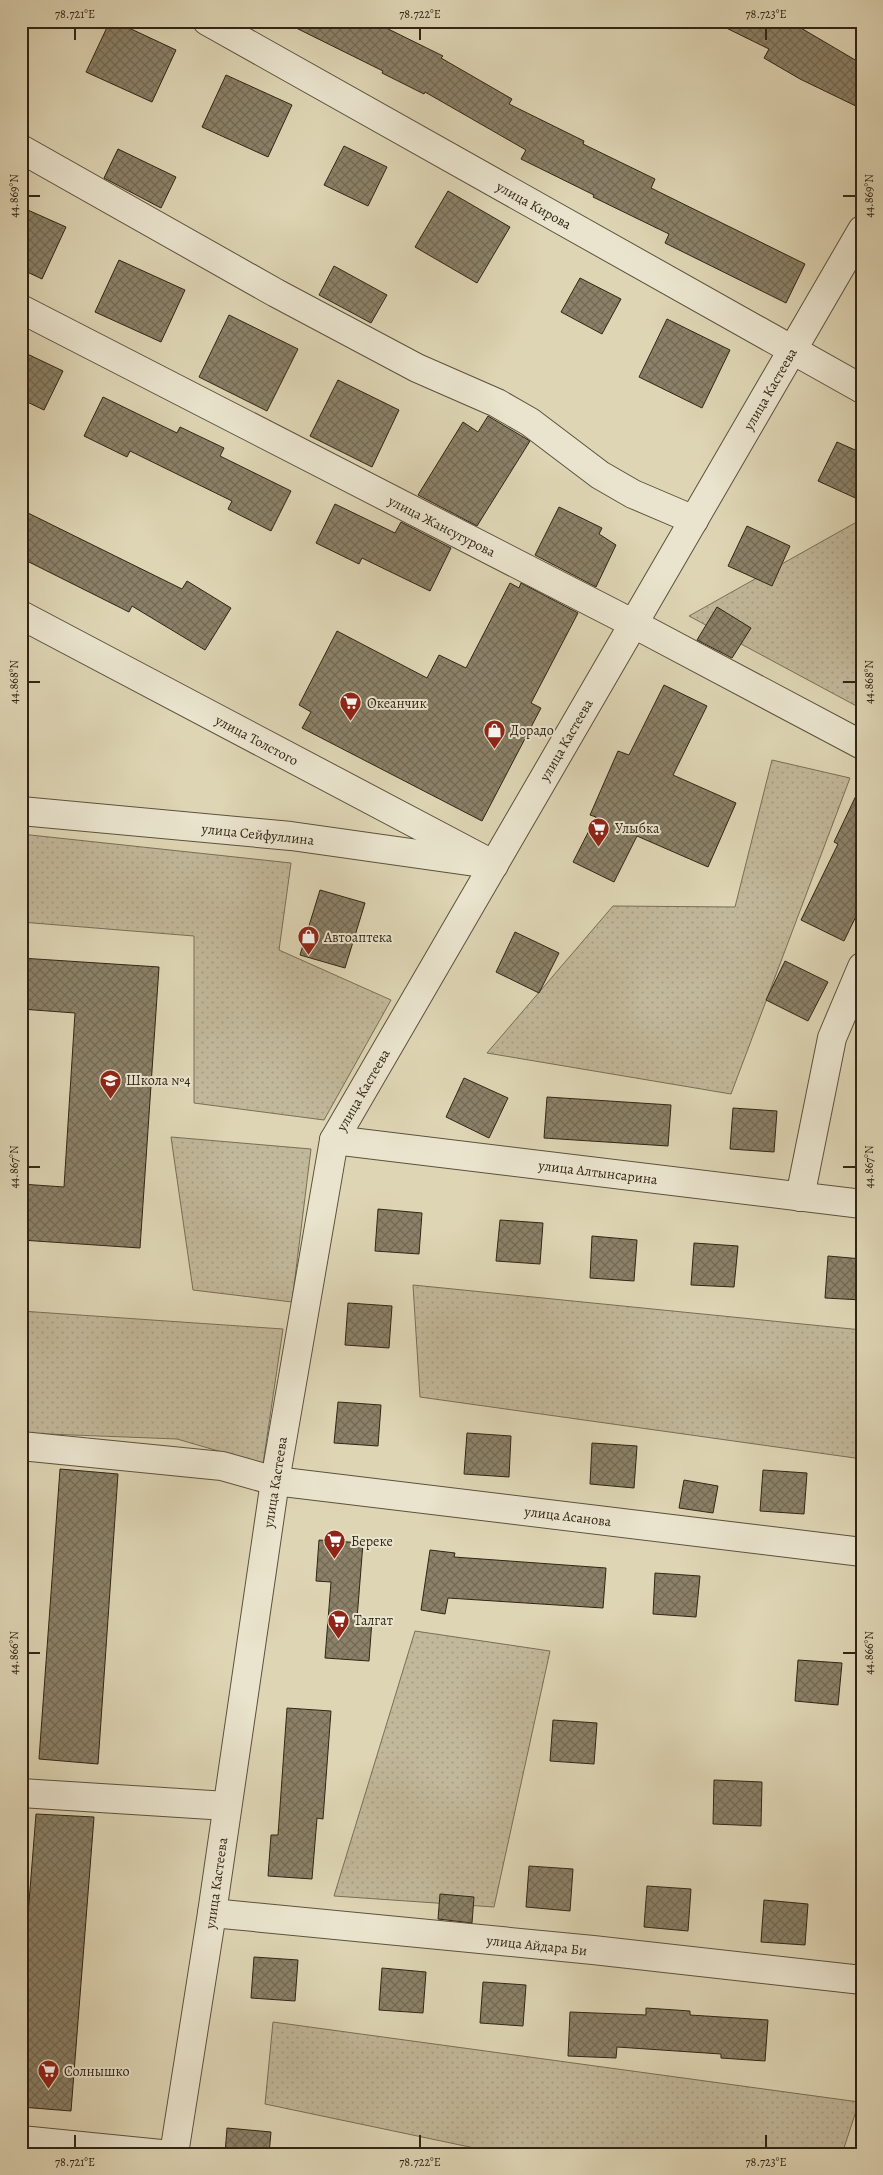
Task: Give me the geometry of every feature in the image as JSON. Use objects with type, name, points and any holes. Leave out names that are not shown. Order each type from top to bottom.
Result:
[{"type":"street","name":"улица Кирова","points":[[207,21],[862,389]]},
{"type":"street","points":[[21,149],[294,302],[417,368],[497,403],[530,422],[600,475],[633,494],[694,520]]},
{"type":"street","name":"улица Кастеева","points":[[174,2154],[212,1913],[275,1481],[334,1140],[862,230]]},
{"type":"street","name":"улица Жансугурова","points":[[21,309],[634,624],[862,745]]},
{"type":"street","name":"улица Толстого","points":[[21,615],[494,865]]},
{"type":"street","name":"улица Сейфуллина","points":[[21,811],[291,836],[494,865]]},
{"type":"street","points":[[800,1197],[832,1038],[862,967]]},
{"type":"street","name":"улица Алтынсарина","points":[[334,1140],[862,1204]]},
{"type":"street","name":"улица Асанова","points":[[21,1446],[222,1466],[275,1481],[862,1552]]},
{"type":"street","points":[[21,1793],[227,1806]]},
{"type":"street","name":"улица Айдара Би","points":[[212,1913],[603,1951],[862,1980]]},
{"type":"street","points":[[21,2140],[161,2154]]},
{"type":"shaded area","points":[[862,519],[862,709],[689,616]]},
{"type":"shaded area","points":[[772,760],[850,778],[731,1094],[487,1053],[613,906],[735,907]]},
{"type":"shaded area","points":[[21,834],[291,863],[279,950],[391,1000],[324,1120],[194,1103],[194,936],[21,922]]},
{"type":"shaded area","points":[[171,1137],[311,1149],[292,1302],[193,1290]]},
{"type":"shaded area","points":[[413,1285],[862,1330],[862,1459],[420,1397]]},
{"type":"shaded area","points":[[21,1311],[283,1329],[263,1464],[177,1439],[21,1433]]},
{"type":"shaded area","points":[[415,1631],[550,1651],[494,1907],[334,1896]]},
{"type":"shaded area","points":[[273,2022],[859,2102],[842,2154],[503,2154],[265,2104]]},
{"type":"building","points":[[110,21],[114,21],[176,50],[152,102],[86,72]]},
{"type":"building","points":[[282,21],[372,21],[443,56],[441,58],[512,99],[509,104],[584,141],[583,144],[655,179],[651,188],[805,264],[786,303],[665,243],[669,234],[521,159],[526,150],[425,92],[424,94],[382,73],[383,71]]},
{"type":"building","points":[[712,21],[789,21],[862,64],[862,109],[800,79],[764,58],[769,49]]},
{"type":"building","points":[[226,75],[292,105],[268,157],[202,127]]},
{"type":"building","points":[[344,146],[387,167],[368,206],[324,185]]},
{"type":"building","points":[[118,149],[176,177],[161,208],[104,178]]},
{"type":"building","points":[[448,191],[510,227],[477,283],[415,247]]},
{"type":"building","points":[[21,207],[66,227],[42,279],[21,269]]},
{"type":"building","points":[[119,260],[185,290],[161,342],[95,312]]},
{"type":"building","points":[[334,266],[387,295],[371,323],[319,295]]},
{"type":"building","points":[[580,278],[621,299],[602,334],[561,312]]},
{"type":"building","points":[[229,315],[298,349],[267,411],[199,377]]},
{"type":"building","points":[[667,319],[730,350],[702,408],[639,377]]},
{"type":"building","points":[[21,351],[63,371],[44,410],[21,399]]},
{"type":"building","points":[[338,380],[399,410],[372,467],[310,436]]},
{"type":"building","points":[[103,397],[177,433],[180,427],[224,448],[220,456],[291,491],[271,531],[228,509],[232,501],[130,451],[127,457],[84,436]]},
{"type":"building","points":[[488,416],[530,441],[477,526],[418,495],[463,422],[478,432]]},
{"type":"building","points":[[837,442],[862,453],[862,501],[818,481]]},
{"type":"building","points":[[335,504],[395,533],[401,522],[451,548],[430,591],[362,558],[359,564],[316,543]]},
{"type":"building","points":[[559,507],[602,528],[599,534],[616,545],[596,587],[535,555]]},
{"type":"building","points":[[28,513],[182,589],[187,581],[231,608],[205,650],[132,606],[129,612],[21,558],[21,528]]},
{"type":"building","points":[[747,526],[790,546],[772,586],[728,566]]},
{"type":"building","points":[[510,583],[519,588],[521,583],[578,613],[531,703],[541,708],[482,821],[302,728],[311,712],[299,705],[337,631],[427,678],[439,655],[466,668]]},
{"type":"building","points":[[717,607],[751,628],[732,658],[697,640]]},
{"type":"building","points":[[664,685],[707,706],[673,775],[736,803],[708,867],[637,836],[614,882],[573,862],[596,817],[590,815],[618,751],[629,755]]},
{"type":"building","points":[[862,783],[862,904],[844,941],[801,920],[838,844],[834,842]]},
{"type":"building","points":[[320,890],[365,903],[345,968],[300,955]]},
{"type":"building","points":[[515,932],[559,953],[539,993],[496,972]]},
{"type":"building","name":"Школа №4","points":[[21,958],[159,967],[140,1248],[21,1240],[21,1184],[64,1187],[75,1013],[21,1009]]},
{"type":"building","points":[[785,961],[828,982],[808,1021],[766,1000]]},
{"type":"building","points":[[464,1078],[508,1098],[489,1138],[446,1117]]},
{"type":"building","points":[[547,1097],[671,1105],[668,1146],[544,1138]]},
{"type":"building","points":[[733,1108],[777,1111],[774,1152],[730,1149]]},
{"type":"building","points":[[378,1209],[422,1213],[419,1254],[375,1251]]},
{"type":"building","points":[[500,1220],[543,1223],[540,1264],[496,1261]]},
{"type":"building","points":[[592,1236],[637,1240],[634,1281],[590,1278]]},
{"type":"building","points":[[694,1243],[738,1246],[734,1287],[691,1285]]},
{"type":"building","points":[[828,1256],[862,1259],[862,1300],[825,1298]]},
{"type":"building","points":[[348,1303],[392,1306],[389,1348],[345,1345]]},
{"type":"building","points":[[338,1402],[381,1405],[378,1446],[334,1443]]},
{"type":"building","points":[[467,1433],[511,1436],[509,1477],[464,1474]]},
{"type":"building","points":[[592,1443],[637,1446],[634,1488],[590,1484]]},
{"type":"building","points":[[60,1469],[118,1474],[98,1764],[39,1759]]},
{"type":"building","points":[[763,1470],[807,1473],[804,1514],[760,1511]]},
{"type":"building","points":[[684,1480],[718,1486],[713,1513],[679,1508]]},
{"type":"building","points":[[319,1540],[363,1543],[357,1619],[372,1620],[369,1661],[325,1658],[331,1582],[316,1581]]},
{"type":"building","points":[[430,1550],[455,1553],[454,1557],[606,1568],[603,1608],[448,1598],[445,1614],[421,1610]]},
{"type":"building","points":[[655,1573],[700,1576],[696,1617],[653,1614]]},
{"type":"building","points":[[798,1660],[842,1663],[838,1705],[795,1701]]},
{"type":"building","points":[[287,1708],[331,1711],[323,1819],[317,1818],[312,1879],[268,1876],[271,1835],[278,1835]]},
{"type":"building","points":[[553,1720],[597,1723],[594,1764],[550,1761]]},
{"type":"building","points":[[714,1780],[762,1782],[761,1826],[713,1824]]},
{"type":"building","points":[[36,1814],[94,1817],[71,2111],[21,2107],[21,2003]]},
{"type":"building","points":[[529,1866],[573,1869],[570,1911],[526,1907]]},
{"type":"building","points":[[647,1886],[691,1889],[688,1931],[644,1927]]},
{"type":"building","points":[[440,1894],[474,1897],[472,1923],[438,1919]]},
{"type":"building","points":[[764,1900],[808,1904],[805,1945],[761,1942]]},
{"type":"building","points":[[254,1957],[298,1960],[295,2001],[251,1998]]},
{"type":"building","points":[[382,1968],[426,1972],[423,2013],[379,2010]]},
{"type":"building","points":[[483,1982],[526,1985],[523,2026],[480,2023]]},
{"type":"building","points":[[646,2008],[690,2011],[690,2015],[768,2020],[765,2061],[721,2058],[721,2054],[617,2047],[616,2058],[568,2056],[570,2012],[646,2015]]},
{"type":"building","points":[[227,2128],[271,2132],[269,2154],[225,2154]]},
{"type":"place","name":"Океанчик","points":[[351,722]]},
{"type":"place","name":"Дорадо","points":[[494,749]]},
{"type":"place","name":"Улыбка","points":[[599,847]]},
{"type":"place","name":"Автоаптека","points":[[308,956]]},
{"type":"place","name":"Школа №4","points":[[110,1099]]},
{"type":"place","name":"Береке","points":[[335,1560]]},
{"type":"place","name":"Талгат","points":[[338,1639]]},
{"type":"place","name":"Солнышко","points":[[48,2090]]}]
